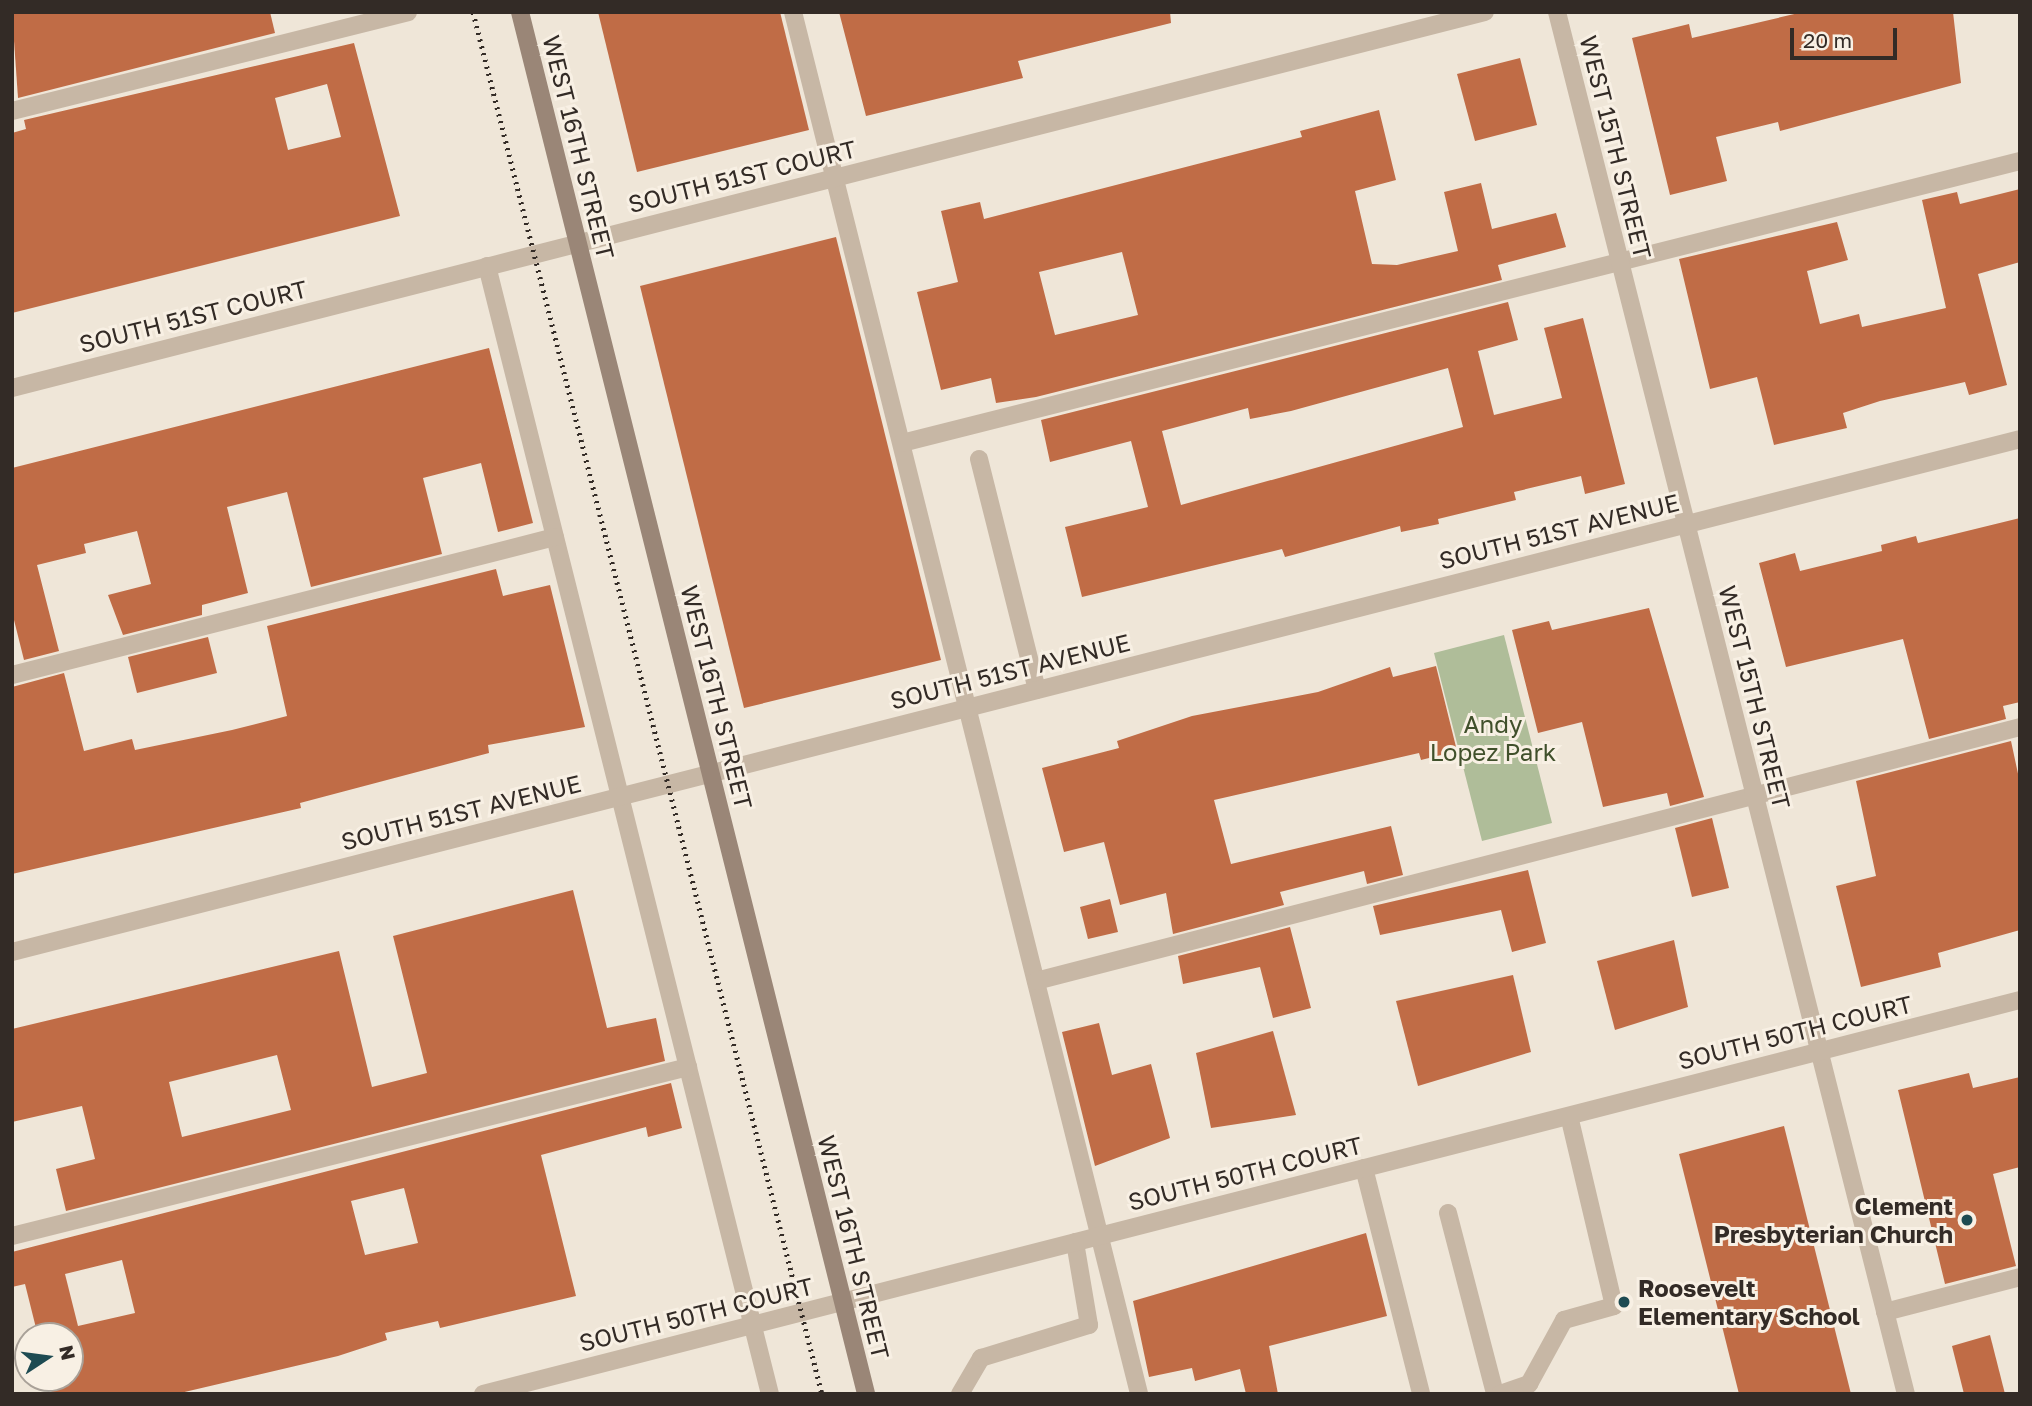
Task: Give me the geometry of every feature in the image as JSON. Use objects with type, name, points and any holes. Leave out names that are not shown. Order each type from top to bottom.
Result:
[{"type":"street","points":[[12,111],[408,12]]},
{"type":"street","name":"WEST 16TH STREET","points":[[520,12],[866,1394]]},
{"type":"street","points":[[793,12],[1139,1394]]},
{"type":"street","name":"SOUTH 51ST COURT","points":[[12,388],[1485,12]]},
{"type":"street","name":"WEST 15TH STREET","points":[[1557,12],[1906,1394]]},
{"type":"street","points":[[902,443],[2020,161]]},
{"type":"street","points":[[488,267],[770,1394]]},
{"type":"street","name":"SOUTH 51ST AVENUE","points":[[12,951],[2020,439]]},
{"type":"street","points":[[979,459],[1037,690]]},
{"type":"street","points":[[12,675],[555,537]]},
{"type":"street","points":[[1036,981],[2020,727]]},
{"type":"street","name":"SOUTH 50TH COURT","points":[[483,1394],[2020,1000]]},
{"type":"street","points":[[12,1236],[688,1067]]},
{"type":"street","points":[[1448,1213],[1498,1394],[1529,1384],[1564,1320],[1614,1306],[1569,1116]]},
{"type":"street","points":[[1364,1168],[1421,1394]]},
{"type":"street","points":[[960,1394],[981,1358],[1089,1325],[1075,1242]]},
{"type":"street","points":[[1885,1312],[2020,1277]]},
{"type":"green space","name":"Andy Lopez Park","points":[[1504,635],[1552,823],[1482,841],[1434,653]]},
{"type":"building","points":[[12,12],[270,12],[275,33],[18,98]]},
{"type":"building","points":[[598,12],[780,12],[809,130],[637,172]]},
{"type":"building","points":[[839,12],[1170,12],[1171,23],[1018,61],[1023,78],[866,116]]},
{"type":"building","points":[[1803,12],[1953,12],[1961,83],[1780,131],[1778,122],[1716,137],[1727,181],[1670,195],[1632,38],[1689,24],[1692,38]]},
{"type":"building","points":[[354,43],[400,216],[12,313],[12,133],[26,129],[24,120]],"holes":[[[327,84],[341,137],[288,150],[275,98]]]},
{"type":"building","points":[[1520,58],[1537,125],[1475,141],[1457,74]]},
{"type":"building","points":[[1379,110],[1396,180],[1355,191],[1372,264],[1397,265],[1458,251],[1444,192],[1481,183],[1492,229],[1556,213],[1566,247],[1498,265],[1502,280],[1036,397],[996,403],[991,378],[941,390],[917,292],[958,282],[941,211],[980,202],[984,219],[1302,137],[1300,131]],"holes":[[[1122,252],[1138,315],[1055,335],[1039,272]]]},
{"type":"building","points":[[2020,189],[2020,262],[1978,274],[2007,385],[1969,395],[1965,382],[1880,401],[1843,413],[1847,428],[1774,445],[1757,377],[1710,389],[1679,259],[1837,222],[1848,260],[1807,271],[1820,324],[1859,314],[1862,327],[1946,308],[1922,200],[1957,192],[1960,204]]},
{"type":"building","points":[[836,237],[941,660],[744,708],[640,286]]},
{"type":"building","points":[[1508,302],[1518,340],[1478,351],[1494,415],[1562,398],[1544,328],[1583,318],[1625,484],[1585,494],[1581,476],[1514,492],[1516,500],[1438,519],[1439,524],[1401,532],[1400,526],[1285,557],[1282,549],[1082,597],[1065,527],[1148,507],[1131,441],[1050,462],[1041,420]],"holes":[[[1448,368],[1463,427],[1181,505],[1162,431],[1248,408],[1250,419],[1291,411]]]},
{"type":"building","points":[[489,348],[533,523],[498,532],[481,463],[423,478],[442,554],[311,587],[287,492],[227,507],[248,593],[202,605],[202,615],[123,635],[108,595],[151,584],[137,531],[84,544],[86,553],[37,565],[59,651],[24,660],[12,612],[12,468]]},
{"type":"building","points":[[2020,518],[2020,702],[2003,706],[2006,719],[1929,739],[1903,639],[1786,667],[1759,563],[1795,553],[1800,571],[1882,551],[1881,545],[1916,536],[1918,543]]},
{"type":"building","points":[[496,569],[503,596],[550,585],[585,727],[488,745],[489,753],[300,803],[301,808],[12,874],[12,687],[64,673],[84,751],[132,739],[135,750],[232,730],[287,716],[267,626]]},
{"type":"building","points":[[1649,608],[1704,797],[1670,806],[1667,793],[1603,807],[1582,722],[1538,733],[1512,630],[1549,621],[1552,630]]},
{"type":"building","points":[[208,637],[217,673],[137,693],[128,657]]},
{"type":"building","points":[[1436,666],[1457,751],[1421,760],[1419,753],[1214,800],[1231,864],[1391,826],[1403,875],[1367,884],[1364,871],[1280,892],[1284,905],[1173,934],[1166,893],[1120,905],[1104,842],[1064,852],[1042,768],[1119,748],[1117,741],[1192,716],[1318,692],[1390,667],[1393,677]]},
{"type":"building","points":[[2011,741],[2020,783],[2020,930],[1938,953],[1941,967],[1861,987],[1836,886],[1876,876],[1856,781]]},
{"type":"building","points":[[1712,818],[1729,888],[1692,897],[1675,828]]},
{"type":"building","points":[[1528,870],[1546,943],[1512,952],[1501,910],[1380,935],[1373,906]]},
{"type":"building","points":[[573,890],[607,1028],[656,1018],[665,1061],[66,1211],[56,1169],[95,1159],[82,1106],[12,1122],[12,1029],[339,951],[372,1087],[427,1073],[393,936]],"holes":[[[277,1055],[291,1110],[182,1137],[169,1082]]]},
{"type":"building","points":[[1110,899],[1118,932],[1088,939],[1080,907]]},
{"type":"building","points":[[1290,927],[1311,1008],[1273,1018],[1260,967],[1183,984],[1178,956]]},
{"type":"building","points":[[1674,940],[1688,1007],[1615,1030],[1597,961]]},
{"type":"building","points":[[1513,975],[1531,1052],[1418,1086],[1396,1001]]},
{"type":"building","points":[[1099,1023],[1112,1075],[1151,1064],[1170,1138],[1095,1166],[1062,1032]]},
{"type":"building","points":[[1273,1031],[1296,1115],[1211,1128],[1196,1053]]},
{"type":"building","name":"Clement Presbyterian Church","points":[[1969,1073],[1973,1088],[2020,1077],[2020,1167],[1993,1174],[2016,1266],[1945,1284],[1898,1090]]},
{"type":"building","points":[[671,1083],[682,1128],[648,1137],[646,1127],[541,1155],[576,1296],[440,1328],[438,1321],[385,1333],[387,1340],[338,1356],[176,1394],[52,1394],[84,1392],[84,1325],[135,1313],[122,1260],[65,1274],[77,1322],[34,1322],[25,1284],[12,1287],[12,1252]],"holes":[[[404,1188],[418,1243],[365,1255],[351,1201]]]},
{"type":"building","points":[[1784,1126],[1851,1394],[1739,1394],[1679,1154]]},
{"type":"building","points":[[1366,1233],[1387,1316],[1269,1346],[1278,1394],[1246,1394],[1240,1369],[1195,1381],[1192,1368],[1149,1377],[1133,1301]]},
{"type":"building","points":[[1990,1335],[2005,1394],[1964,1394],[1952,1346]]},
{"type":"railway","points":[[473,12],[822,1394]]},
{"type":"place","name":"Clement Presbyterian Church","points":[[1967,1220]]},
{"type":"place","name":"Roosevelt Elementary School","points":[[1624,1302]]}]
